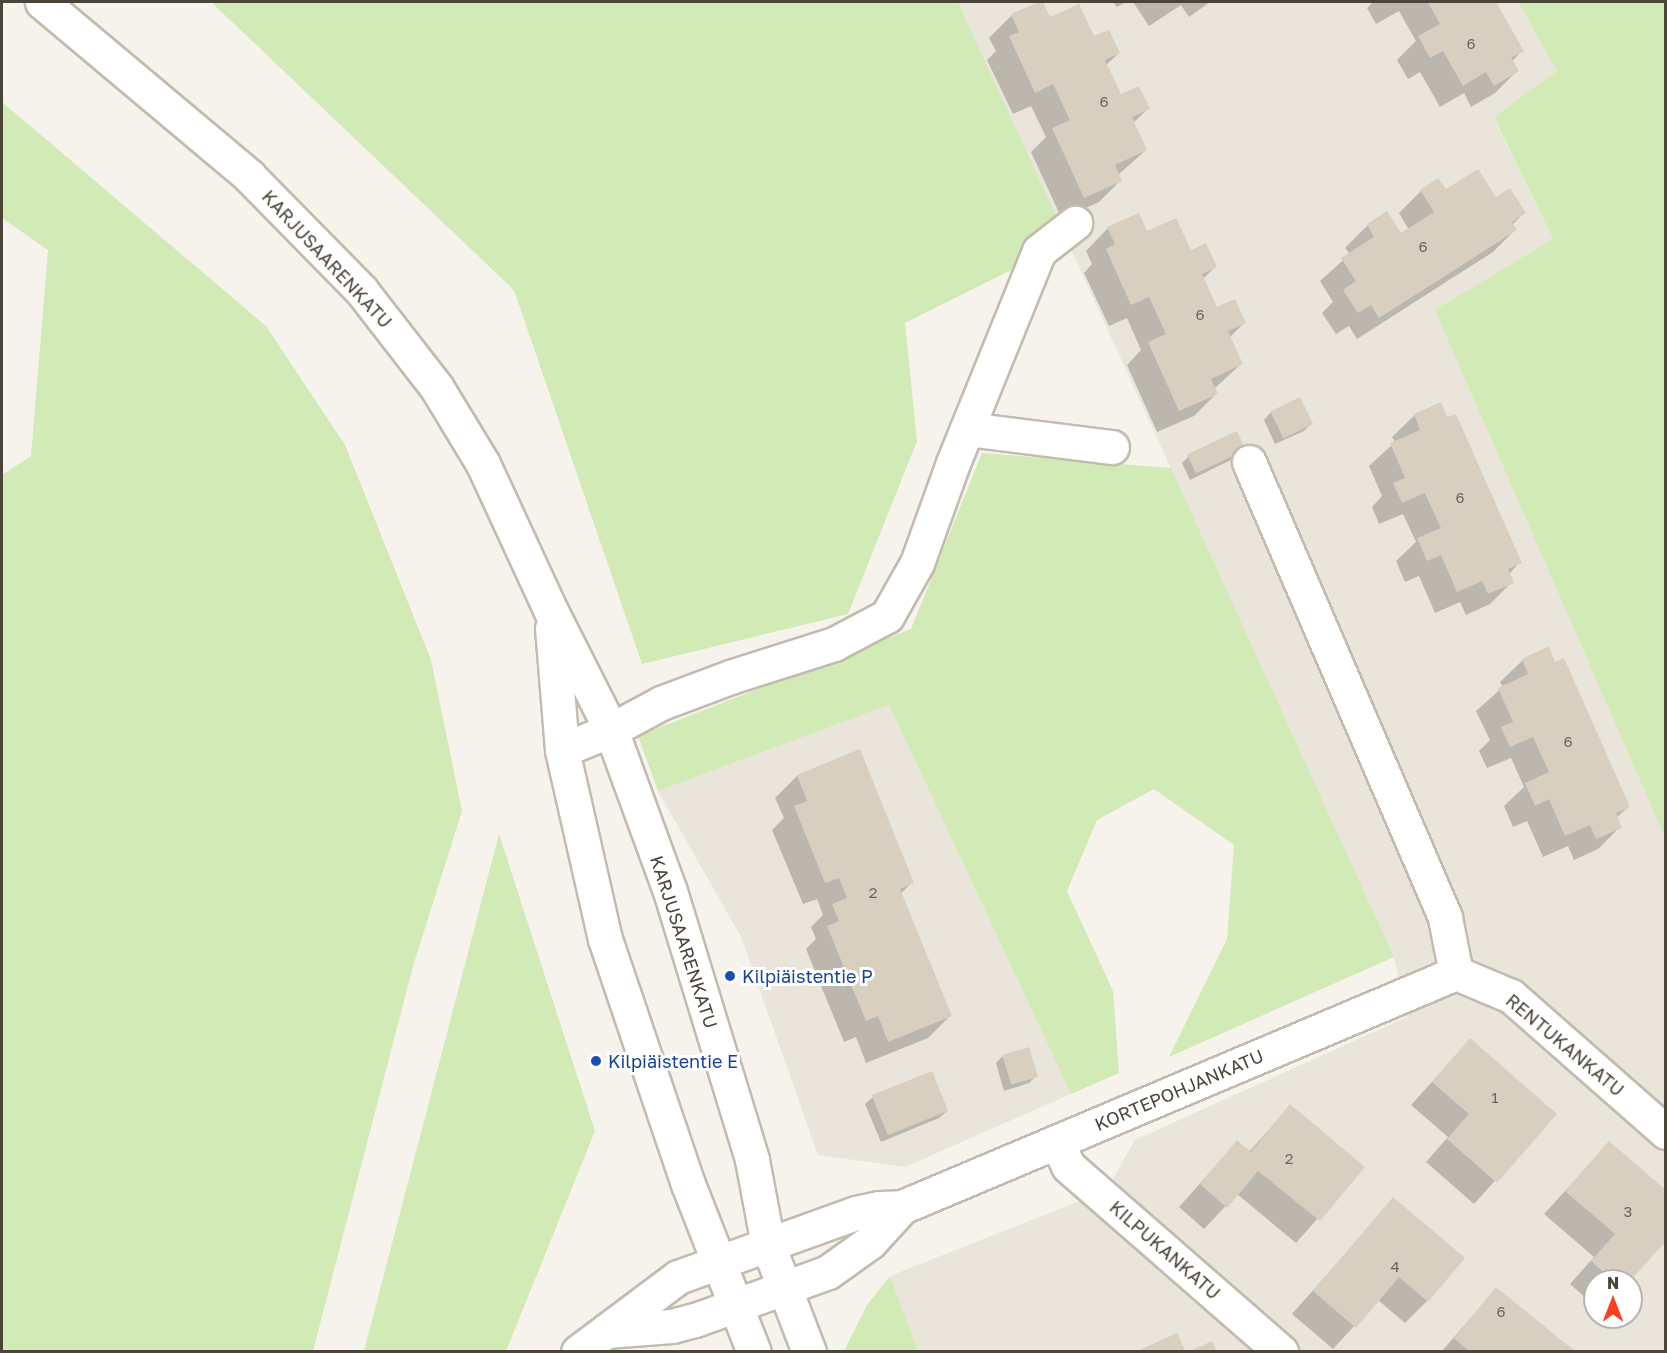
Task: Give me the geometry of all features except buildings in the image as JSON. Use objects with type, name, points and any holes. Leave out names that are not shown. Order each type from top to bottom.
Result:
[{"type":"street","name":"KARJUSAARENKATU","points":[[42,2],[249,176],[361,290],[392,327],[437,388],[483,464],[551,611],[611,730],[670,891],[752,1160],[768,1245],[809,1352]]},
{"type":"street","points":[[562,750],[611,730],[661,703],[730,677],[834,644],[887,616],[917,563],[967,429],[1039,250],[1075,223]]},
{"type":"street","points":[[967,429],[1113,447]]},
{"type":"street","points":[[1249,462],[1445,918],[1456,973]]},
{"type":"street","name":"KARJUSAARENKATU","points":[[551,611],[562,750],[605,939],[688,1184],[754,1352]]},
{"type":"street","name":"RENTUKANKATU","points":[[1456,973],[1511,996],[1665,1132]]},
{"type":"street","name":"KORTEPOHJANKATU","points":[[578,1352],[678,1277],[856,1213],[879,1208],[902,1207],[1456,973]]},
{"type":"street","name":"KILPUKANKATU","points":[[1057,1142],[1068,1166],[1281,1352]]},
{"type":"street","name":"KORTEPOHJANKATU","points":[[606,1331],[672,1326],[735,1307],[828,1272],[870,1242],[902,1207]]},
{"type":"shaded area","points":[[958,2],[1518,2],[1557,71],[1494,118],[1553,239],[1665,837],[1665,1351],[918,1351],[890,1276],[1082,1200],[1189,1296],[1213,1278],[1110,1184],[1135,1140],[1407,1017],[1394,957]]},
{"type":"shaded area","points":[[889,705],[1071,1094],[905,1167],[818,1155],[741,937],[658,791]]},
{"type":"green space","points":[[211,2],[958,2],[1068,242],[905,323],[917,441],[848,614],[642,664],[514,290]]},
{"type":"green space","points":[[1518,2],[1665,2],[1665,837],[1435,310],[1553,239],[1494,117],[1557,71]]},
{"type":"green space","points":[[2,102],[266,326],[345,445],[431,660],[462,811],[413,966],[313,1351],[2,1351],[2,475],[31,456],[48,250],[2,218]]},
{"type":"green space","points":[[982,453],[1171,468],[1394,957],[1169,1057],[1227,939],[1234,845],[1154,789],[1097,820],[1067,891],[1113,991],[1119,1073],[1071,1094],[889,705],[658,791],[638,736],[911,629]]},
{"type":"green space","points":[[499,834],[595,1131],[506,1351],[364,1351]]},
{"type":"green space","points":[[890,1276],[918,1351],[844,1351],[867,1305]]},
{"type":"place","name":"Kilpiäistentie P","points":[[730,976]]},
{"type":"place","name":"Kilpiäistentie E","points":[[596,1061]]}]
